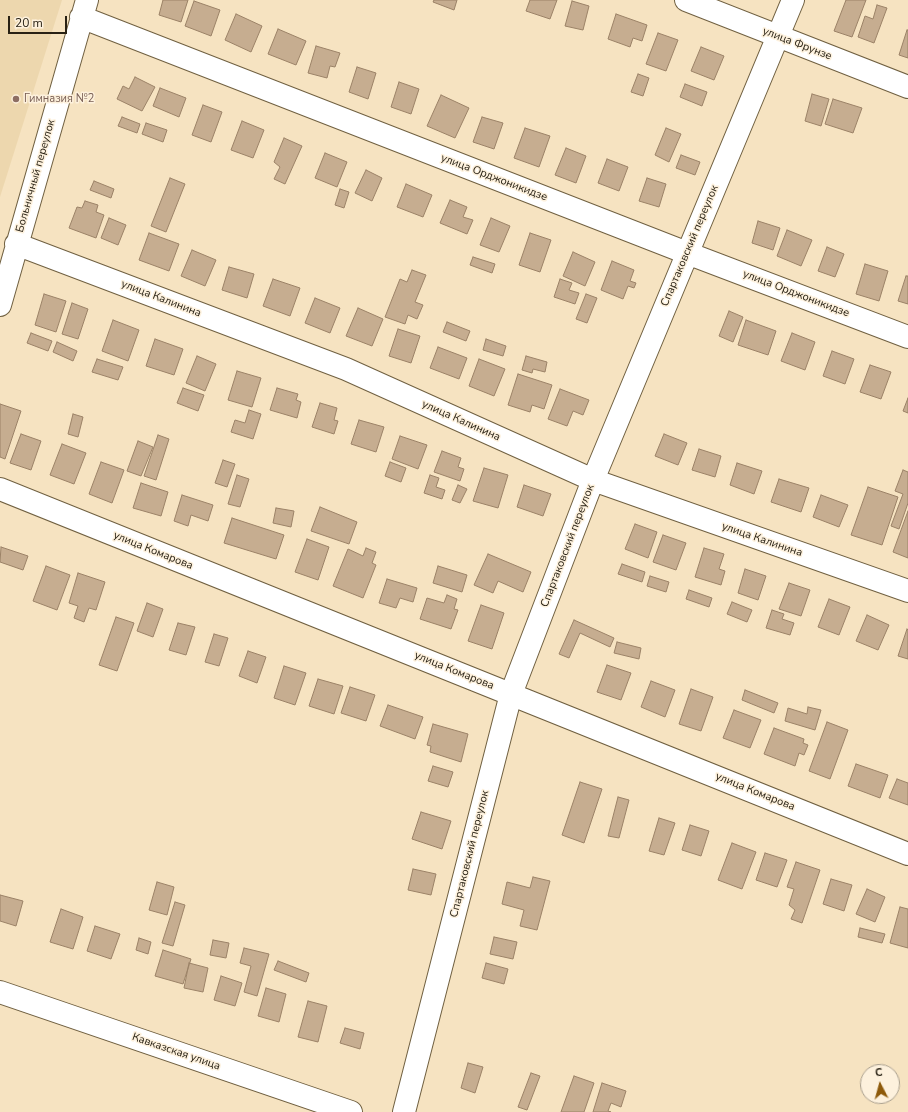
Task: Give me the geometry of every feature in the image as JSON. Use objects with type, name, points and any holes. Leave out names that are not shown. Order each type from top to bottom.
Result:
[{"type":"street","name":"улица Фрунзе","points":[[686,0],[908,87]]},
{"type":"street","name":"Спартаковский переулок","points":[[404,1112],[511,694],[593,480],[687,253],[779,37],[793,0]]},
{"type":"street","name":"Больничный переулок","points":[[0,305],[16,244],[84,8]]},
{"type":"street","name":"улица Орджоникидзе","points":[[84,8],[687,253],[908,337]]},
{"type":"street","name":"улица Калинина","points":[[16,244],[346,369],[593,480],[908,591]]},
{"type":"street","name":"улица Комарова","points":[[0,489],[908,854]]},
{"type":"street","name":"Кавказская улица","points":[[0,992],[351,1112]]},
{"type":"shaded area","name":"Гимназия №2","points":[[0,0],[62,0],[0,197]]},
{"type":"building","points":[[163,0],[188,0],[181,22],[159,15]]},
{"type":"building","points":[[434,0],[457,0],[454,10],[433,2]]},
{"type":"building","points":[[530,0],[557,0],[550,19],[526,11]]},
{"type":"building","points":[[846,0],[866,0],[852,37],[834,31]]},
{"type":"building","points":[[194,1],[220,10],[211,36],[185,26]]},
{"type":"building","points":[[572,1],[589,6],[583,30],[565,26]]},
{"type":"building","points":[[877,5],[887,8],[874,43],[858,37],[865,16],[873,19]]},
{"type":"building","points":[[236,14],[262,26],[251,52],[225,40]]},
{"type":"building","points":[[616,14],[647,25],[642,41],[633,38],[630,47],[608,39]]},
{"type":"building","points":[[278,29],[306,41],[296,65],[268,54]]},
{"type":"building","points":[[908,30],[908,58],[899,55]]},
{"type":"building","points":[[658,33],[678,40],[666,71],[646,64]]},
{"type":"building","points":[[316,46],[340,53],[335,67],[330,66],[327,78],[308,73]]},
{"type":"building","points":[[701,47],[724,56],[714,80],[691,71]]},
{"type":"building","points":[[357,67],[376,73],[368,99],[349,92]]},
{"type":"building","points":[[638,74],[649,78],[643,96],[631,92]]},
{"type":"building","points":[[135,77],[155,87],[142,111],[117,99],[123,86],[129,89]]},
{"type":"building","points":[[399,82],[419,89],[411,114],[391,107]]},
{"type":"building","points":[[685,84],[707,92],[702,106],[680,97]]},
{"type":"building","points":[[160,88],[186,98],[179,117],[153,106]]},
{"type":"building","points":[[812,94],[829,99],[821,126],[805,121]]},
{"type":"building","points":[[441,95],[469,108],[455,138],[427,126]]},
{"type":"building","points":[[833,99],[862,108],[853,133],[825,124]]},
{"type":"building","points":[[203,105],[222,112],[211,142],[192,135]]},
{"type":"building","points":[[122,117],[140,124],[137,133],[118,126]]},
{"type":"building","points":[[482,117],[503,123],[494,149],[473,142]]},
{"type":"building","points":[[242,121],[264,130],[253,158],[231,150]]},
{"type":"building","points":[[146,123],[167,130],[163,142],[142,134]]},
{"type":"building","points":[[525,128],[550,136],[539,167],[514,158]]},
{"type":"building","points":[[666,128],[681,134],[669,162],[655,155]]},
{"type":"building","points":[[284,138],[302,146],[285,184],[274,179],[280,167],[274,162]]},
{"type":"building","points":[[566,148],[586,156],[576,183],[555,175]]},
{"type":"building","points":[[325,153],[347,162],[337,187],[315,178]]},
{"type":"building","points":[[681,155],[700,162],[695,175],[676,168]]},
{"type":"building","points":[[607,159],[628,167],[619,191],[598,183]]},
{"type":"building","points":[[366,170],[382,178],[372,201],[355,193]]},
{"type":"building","points":[[170,178],[185,184],[166,232],[151,226]]},
{"type":"building","points":[[647,178],[666,184],[659,207],[639,201]]},
{"type":"building","points":[[94,181],[114,189],[111,198],[90,190]]},
{"type":"building","points":[[406,184],[432,195],[423,217],[397,207]]},
{"type":"building","points":[[340,189],[349,192],[344,208],[335,205]]},
{"type":"building","points":[[450,200],[467,207],[463,217],[473,220],[467,234],[440,223]]},
{"type":"building","points":[[85,201],[98,205],[96,212],[104,215],[96,238],[69,228],[77,207],[82,208]]},
{"type":"building","points":[[109,218],[126,225],[118,245],[101,238]]},
{"type":"building","points":[[491,218],[510,226],[499,252],[480,245]]},
{"type":"building","points":[[758,221],[780,228],[773,250],[752,243]]},
{"type":"building","points":[[787,230],[812,240],[801,266],[777,256]]},
{"type":"building","points":[[149,233],[179,244],[169,271],[139,260]]},
{"type":"building","points":[[530,233],[551,240],[540,272],[519,265]]},
{"type":"building","points":[[827,247],[844,254],[835,277],[818,271]]},
{"type":"building","points":[[192,250],[216,260],[205,286],[181,276]]},
{"type":"building","points":[[573,252],[595,262],[585,286],[563,276]]},
{"type":"building","points":[[473,257],[495,264],[492,273],[470,265]]},
{"type":"building","points":[[612,261],[634,270],[630,281],[636,283],[634,288],[628,286],[623,299],[601,290]]},
{"type":"building","points":[[865,264],[888,271],[879,301],[856,294]]},
{"type":"building","points":[[229,267],[254,274],[247,298],[222,290]]},
{"type":"building","points":[[412,270],[426,275],[415,302],[423,305],[417,319],[408,315],[405,324],[385,317],[400,279],[407,282]]},
{"type":"building","points":[[906,276],[908,276],[908,304],[898,301]]},
{"type":"building","points":[[273,279],[300,288],[290,316],[263,306]]},
{"type":"building","points":[[560,279],[572,283],[569,290],[579,293],[575,304],[554,297]]},
{"type":"building","points":[[44,294],[66,301],[56,332],[35,325]]},
{"type":"building","points":[[586,294],[597,298],[587,323],[576,319]]},
{"type":"building","points":[[315,298],[340,308],[330,333],[305,323]]},
{"type":"building","points":[[72,303],[88,309],[78,339],[62,334]]},
{"type":"building","points":[[358,308],[383,319],[372,346],[346,336]]},
{"type":"building","points":[[729,311],[743,317],[733,342],[719,336]]},
{"type":"building","points":[[113,320],[139,330],[128,361],[102,351]]},
{"type":"building","points":[[746,320],[776,331],[768,355],[738,345]]},
{"type":"building","points":[[447,322],[470,331],[466,341],[443,332]]},
{"type":"building","points":[[398,329],[420,336],[411,363],[389,356]]},
{"type":"building","points":[[31,333],[52,341],[48,351],[27,343]]},
{"type":"building","points":[[792,333],[815,342],[805,370],[781,361]]},
{"type":"building","points":[[155,339],[183,349],[174,375],[146,366]]},
{"type":"building","points":[[486,339],[506,346],[503,356],[483,350]]},
{"type":"building","points":[[57,342],[77,351],[73,361],[53,352]]},
{"type":"building","points":[[438,347],[467,358],[459,379],[430,368]]},
{"type":"building","points":[[832,351],[854,359],[845,384],[823,376]]},
{"type":"building","points":[[197,356],[216,364],[205,391],[186,383]]},
{"type":"building","points":[[526,356],[547,362],[545,372],[533,369],[532,373],[522,370]]},
{"type":"building","points":[[97,359],[123,367],[118,380],[92,372]]},
{"type":"building","points":[[479,359],[505,369],[494,396],[469,386]]},
{"type":"building","points":[[870,365],[891,372],[881,399],[860,392]]},
{"type":"building","points":[[237,371],[261,378],[252,407],[228,400]]},
{"type":"building","points":[[518,374],[552,385],[544,409],[532,405],[530,412],[508,405]]},
{"type":"building","points":[[183,388],[204,395],[198,411],[177,403]]},
{"type":"building","points":[[277,388],[298,394],[296,400],[301,402],[297,418],[270,410]]},
{"type":"building","points":[[560,389],[589,400],[583,415],[573,411],[567,426],[548,419]]},
{"type":"building","points":[[908,398],[908,413],[903,411]]},
{"type":"building","points":[[320,403],[337,408],[334,420],[338,421],[334,434],[312,427]]},
{"type":"building","points":[[0,404],[21,411],[5,459],[0,457]]},
{"type":"building","points":[[249,410],[261,414],[253,439],[231,432],[235,420],[245,423]]},
{"type":"building","points":[[73,414],[83,417],[78,437],[68,434]]},
{"type":"building","points":[[359,420],[384,427],[376,452],[351,444]]},
{"type":"building","points":[[21,434],[41,441],[31,470],[10,463]]},
{"type":"building","points":[[664,434],[687,443],[678,465],[655,456]]},
{"type":"building","points":[[158,435],[169,439],[156,480],[144,476]]},
{"type":"building","points":[[400,436],[427,445],[418,469],[392,459]]},
{"type":"building","points":[[138,441],[153,447],[141,476],[127,471]]},
{"type":"building","points":[[62,444],[86,453],[74,484],[50,475]]},
{"type":"building","points":[[699,449],[721,456],[715,477],[692,470]]},
{"type":"building","points":[[442,451],[461,458],[458,467],[464,469],[460,481],[434,472]]},
{"type":"building","points":[[223,460],[235,464],[227,487],[215,483]]},
{"type":"building","points":[[101,462],[124,470],[112,503],[89,494]]},
{"type":"building","points":[[390,462],[406,468],[401,482],[385,476]]},
{"type":"building","points":[[737,463],[762,471],[754,494],[730,485]]},
{"type":"building","points":[[484,468],[508,475],[498,508],[473,501]]},
{"type":"building","points":[[903,470],[908,472],[908,503],[899,529],[891,526],[903,494],[895,491]]},
{"type":"building","points":[[237,475],[249,479],[240,507],[228,504]]},
{"type":"building","points":[[430,475],[439,478],[436,487],[445,490],[442,499],[424,493]]},
{"type":"building","points":[[779,479],[809,488],[801,512],[771,502]]},
{"type":"building","points":[[141,483],[168,492],[161,516],[133,508]]},
{"type":"building","points":[[458,485],[467,489],[460,503],[452,500]]},
{"type":"building","points":[[524,485],[551,494],[543,516],[517,507]]},
{"type":"building","points":[[868,487],[898,497],[882,545],[851,535]]},
{"type":"building","points":[[182,495],[213,505],[208,521],[191,515],[188,526],[174,521]]},
{"type":"building","points":[[821,495],[848,505],[839,527],[813,517]]},
{"type":"building","points":[[320,507],[357,522],[349,544],[311,531]]},
{"type":"building","points":[[276,508],[294,511],[291,527],[273,523]]},
{"type":"building","points":[[908,511],[908,558],[893,552]]},
{"type":"building","points":[[232,518],[284,535],[276,559],[224,543]]},
{"type":"building","points":[[635,524],[657,532],[648,558],[625,549]]},
{"type":"building","points":[[663,535],[686,543],[676,570],[653,562]]},
{"type":"building","points":[[307,539],[329,547],[318,580],[295,572]]},
{"type":"building","points":[[1,547],[28,556],[23,570],[0,562]]},
{"type":"building","points":[[366,548],[376,552],[372,563],[376,565],[363,598],[333,586],[348,549],[363,556]]},
{"type":"building","points":[[704,548],[724,554],[719,569],[725,571],[721,585],[695,577]]},
{"type":"building","points":[[488,554],[531,572],[523,592],[498,581],[493,593],[474,585]]},
{"type":"building","points":[[622,564],[645,572],[642,582],[618,574]]},
{"type":"building","points":[[46,566],[70,575],[57,610],[33,601]]},
{"type":"building","points":[[438,566],[467,575],[462,592],[433,583]]},
{"type":"building","points":[[745,569],[766,576],[758,600],[738,593]]},
{"type":"building","points":[[78,573],[105,582],[96,610],[89,608],[84,622],[74,618],[78,606],[69,603]]},
{"type":"building","points":[[650,576],[669,582],[666,592],[647,586]]},
{"type":"building","points":[[387,579],[417,588],[413,602],[400,598],[396,608],[379,603]]},
{"type":"building","points":[[789,583],[810,590],[801,616],[779,609]]},
{"type":"building","points":[[689,590],[712,598],[709,607],[686,599]]},
{"type":"building","points":[[447,595],[457,599],[454,609],[458,610],[451,629],[420,619],[427,598],[444,603]]},
{"type":"building","points":[[829,599],[850,607],[839,635],[818,627]]},
{"type":"building","points":[[732,602],[752,610],[747,622],[727,614]]},
{"type":"building","points":[[147,603],[163,609],[153,637],[137,631]]},
{"type":"building","points":[[481,605],[504,613],[492,649],[468,641]]},
{"type":"building","points":[[772,610],[784,614],[782,619],[794,623],[790,635],[766,628]]},
{"type":"building","points":[[867,615],[889,625],[878,650],[856,641]]},
{"type":"building","points":[[116,617],[134,623],[117,671],[99,665]]},
{"type":"building","points":[[574,620],[614,638],[610,647],[580,633],[569,658],[559,654]]},
{"type":"building","points":[[178,623],[195,627],[186,655],[169,650]]},
{"type":"building","points":[[907,629],[908,630],[908,659],[898,656]]},
{"type":"building","points":[[214,634],[228,638],[219,666],[205,662]]},
{"type":"building","points":[[617,642],[641,648],[639,659],[614,653]]},
{"type":"building","points":[[248,651],[266,657],[257,683],[239,676]]},
{"type":"building","points":[[607,665],[631,673],[621,700],[597,692]]},
{"type":"building","points":[[284,666],[306,673],[295,705],[274,698]]},
{"type":"building","points":[[318,679],[343,686],[334,714],[309,706]]},
{"type":"building","points":[[651,681],[675,690],[665,717],[641,707]]},
{"type":"building","points":[[350,687],[375,695],[366,721],[341,713]]},
{"type":"building","points":[[691,689],[713,697],[701,731],[679,724]]},
{"type":"building","points":[[745,690],[778,703],[774,713],[742,700]]},
{"type":"building","points":[[388,705],[423,717],[415,739],[380,726]]},
{"type":"building","points":[[808,707],[821,710],[815,730],[785,721],[788,708],[807,714]]},
{"type":"building","points":[[734,710],[761,720],[750,748],[723,738]]},
{"type":"building","points":[[827,722],[848,730],[830,779],[809,771]]},
{"type":"building","points":[[433,724],[468,734],[461,762],[430,752],[431,746],[427,745]]},
{"type":"building","points":[[774,728],[804,739],[803,743],[808,745],[804,755],[799,753],[795,766],[764,754]]},
{"type":"building","points":[[856,764],[888,775],[880,798],[848,786]]},
{"type":"building","points":[[433,766],[453,772],[448,787],[428,781]]},
{"type":"building","points":[[897,779],[908,783],[908,805],[889,798]]},
{"type":"building","points":[[580,782],[602,789],[584,843],[562,835]]},
{"type":"building","points":[[618,797],[629,800],[619,838],[608,836]]},
{"type":"building","points":[[421,812],[451,821],[442,849],[412,839]]},
{"type":"building","points":[[659,818],[675,823],[664,855],[649,851]]},
{"type":"building","points":[[690,825],[709,831],[701,856],[682,850]]},
{"type":"building","points":[[732,843],[756,852],[742,889],[718,880]]},
{"type":"building","points":[[765,853],[787,860],[777,887],[756,880]]},
{"type":"building","points":[[796,862],[820,870],[802,923],[791,919],[795,910],[789,905],[794,889],[787,887]]},
{"type":"building","points":[[413,869],[436,874],[431,895],[408,890]]},
{"type":"building","points":[[533,877],[550,881],[537,930],[520,926],[524,910],[502,904],[507,882],[530,888]]},
{"type":"building","points":[[831,879],[852,885],[844,911],[823,904]]},
{"type":"building","points":[[157,882],[174,887],[167,915],[149,910]]},
{"type":"building","points":[[867,889],[885,897],[875,922],[856,914]]},
{"type":"building","points":[[0,895],[23,901],[16,926],[0,921]]},
{"type":"building","points":[[175,902],[185,905],[173,946],[162,943]]},
{"type":"building","points":[[900,907],[908,909],[908,948],[890,943]]},
{"type":"building","points":[[61,909],[83,917],[73,949],[50,942]]},
{"type":"building","points":[[95,926],[120,934],[111,959],[87,951]]},
{"type":"building","points":[[860,928],[885,934],[882,943],[858,937]]},
{"type":"building","points":[[494,937],[517,942],[513,959],[490,954]]},
{"type":"building","points":[[139,938],[151,942],[148,954],[136,950]]},
{"type":"building","points":[[213,940],[229,943],[226,958],[210,955]]},
{"type":"building","points":[[244,948],[269,954],[257,996],[244,992],[251,966],[240,963]]},
{"type":"building","points":[[163,950],[191,959],[183,984],[155,976]]},
{"type":"building","points":[[278,961],[309,973],[306,982],[274,970]]},
{"type":"building","points":[[189,963],[208,968],[203,992],[184,988]]},
{"type":"building","points":[[486,963],[508,969],[504,984],[482,978]]},
{"type":"building","points":[[221,976],[242,983],[235,1006],[214,1000]]},
{"type":"building","points":[[266,988],[286,994],[279,1022],[258,1016]]},
{"type":"building","points":[[308,1001],[327,1006],[318,1042],[298,1037]]},
{"type":"building","points":[[345,1028],[364,1033],[360,1049],[340,1043]]},
{"type":"building","points":[[468,1063],[483,1067],[475,1093],[461,1088]]},
{"type":"building","points":[[531,1073],[540,1076],[527,1110],[518,1107]]},
{"type":"building","points":[[574,1076],[594,1083],[584,1112],[561,1112]]},
{"type":"building","points":[[602,1083],[626,1091],[621,1107],[611,1103],[608,1111],[611,1112],[593,1112]]},
{"type":"place","name":"Гимназия №2","points":[[16,99]]}]
